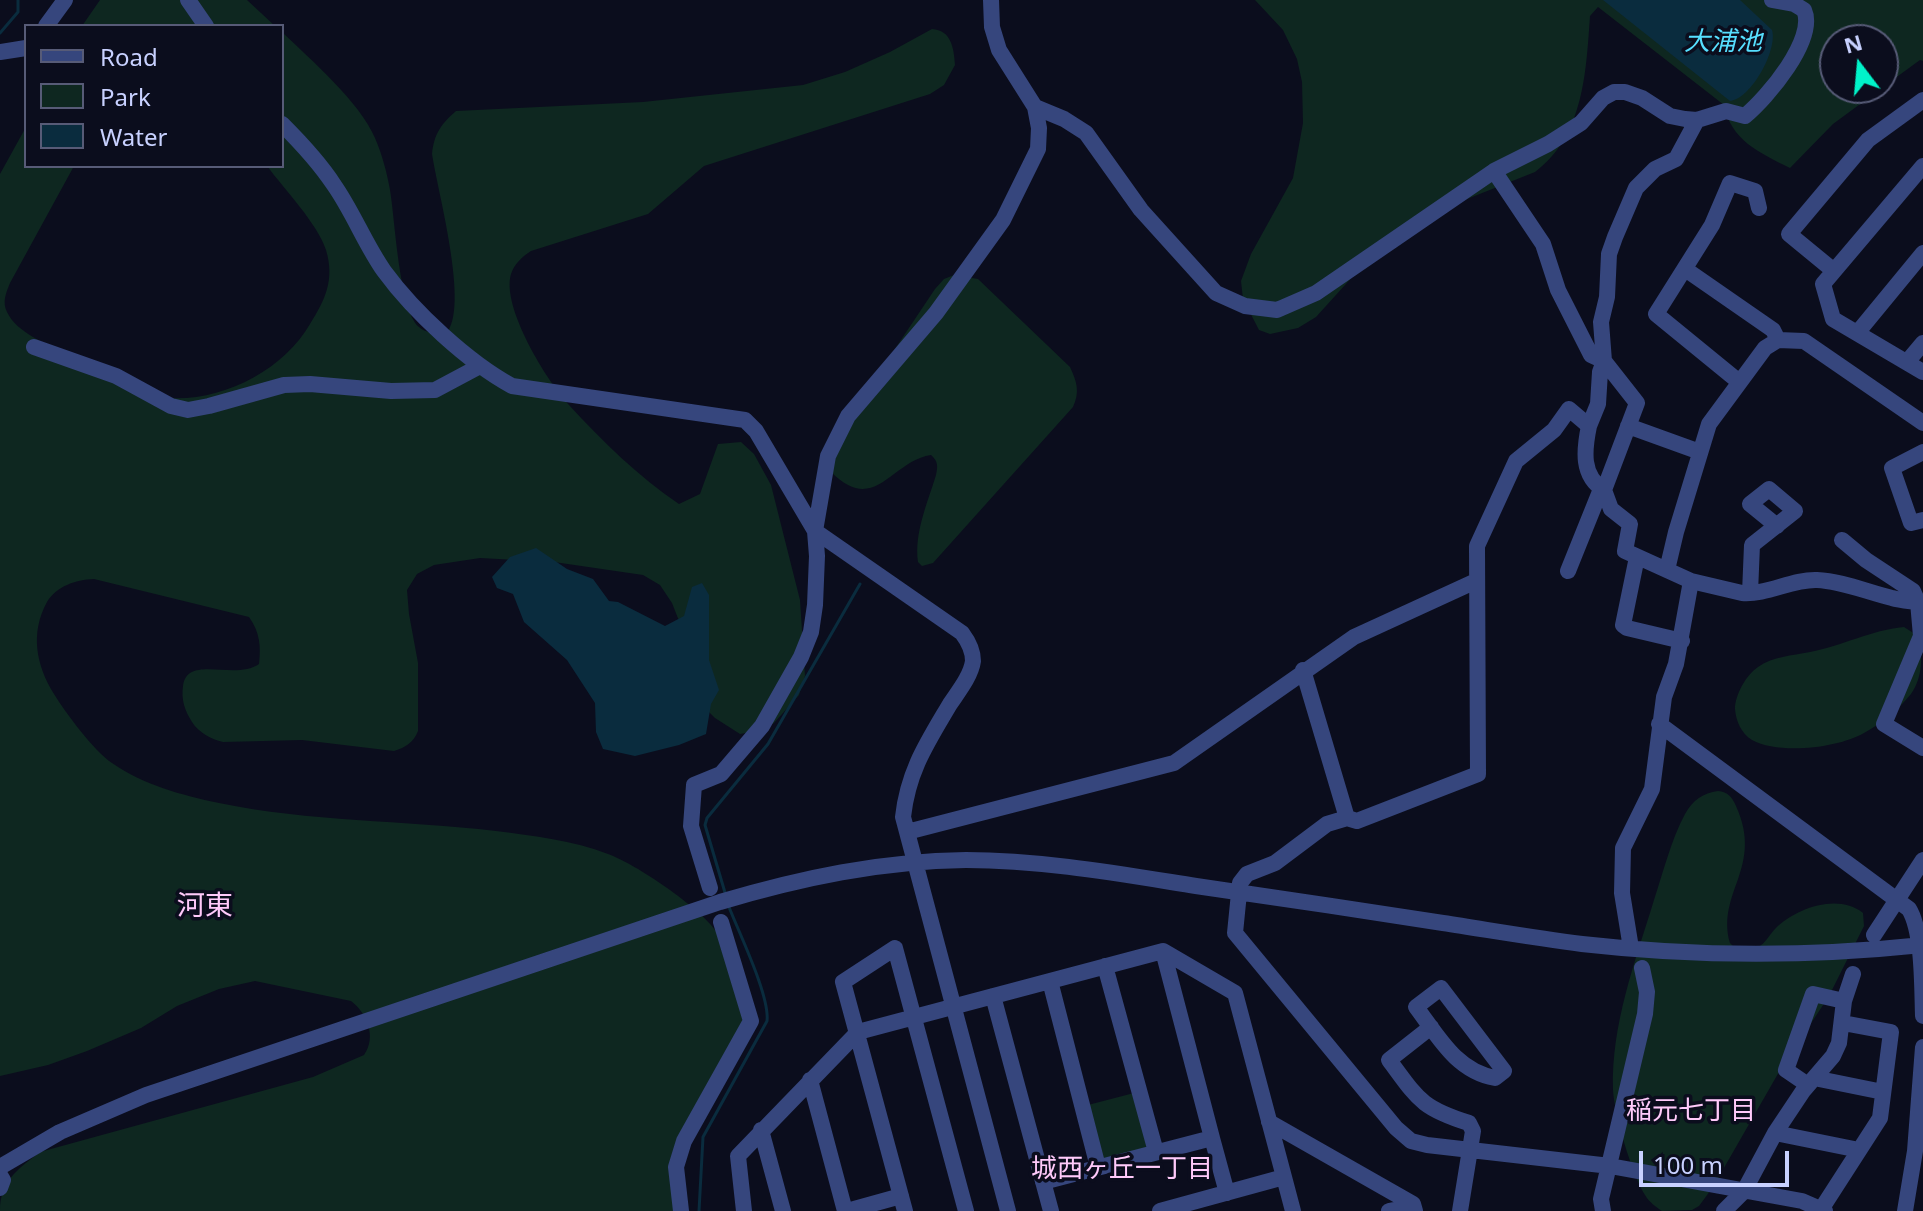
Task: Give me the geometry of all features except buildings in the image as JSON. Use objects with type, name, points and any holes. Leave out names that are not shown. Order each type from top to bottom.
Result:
[{"type":"street","points":[[47,24],[65,0]]},
{"type":"street","points":[[188,0],[205,24]]},
{"type":"street","points":[[710,888],[691,826],[694,785],[721,774],[762,726],[801,657],[811,632],[815,605],[815,531],[828,456],[848,416],[936,313],[1003,220],[1038,149],[1039,128],[1035,107],[999,50],[992,27],[991,0]]},
{"type":"street","points":[[1035,107],[1064,119],[1086,133],[1141,210],[1216,293],[1233,302],[1265,310],[1286,307],[1316,293],[1494,171],[1548,144],[1581,123],[1603,98],[1614,92],[1642,98],[1670,116],[1697,120],[1726,111],[1745,116],[1769,94],[1791,61],[1805,30],[1806,14],[1800,6],[1772,0]]},
{"type":"street","points":[[0,52],[24,48]]},
{"type":"street","points":[[1834,271],[1789,234],[1868,140],[1923,100]]},
{"type":"street","points":[[1697,120],[1676,159],[1655,169],[1636,188],[1609,254],[1607,297],[1601,322],[1604,361],[1585,459],[1591,481],[1603,490],[1611,509],[1630,524],[1625,551],[1691,581],[1750,593],[1792,582],[1833,581],[1921,603]]},
{"type":"street","points":[[284,126],[312,154],[335,186],[385,273],[437,329],[480,366],[512,386],[745,420],[756,431],[815,531],[962,633],[972,653],[970,671],[919,755],[910,777],[903,817],[1008,1211]]},
{"type":"street","points":[[1923,166],[1823,284],[1833,319],[1923,372]]},
{"type":"street","points":[[1494,171],[1543,244],[1558,290],[1591,355],[1604,361],[1637,403],[1568,571]]},
{"type":"street","points":[[1738,381],[1656,314],[1712,225],[1730,183],[1755,191],[1759,208]]},
{"type":"street","points":[[1858,332],[1923,253]]},
{"type":"street","points":[[1685,269],[1773,330],[1778,340]]},
{"type":"street","points":[[1667,570],[1709,424],[1765,348],[1778,340],[1804,341],[1923,423]]},
{"type":"street","points":[[1907,362],[1923,343]]},
{"type":"street","points":[[34,347],[116,376],[171,406],[188,410],[284,385],[310,384],[391,391],[435,390],[480,366]]},
{"type":"street","points":[[1589,426],[1569,409],[1554,430],[1516,461],[1477,546],[1478,774],[1357,821],[1347,818],[1327,824],[1275,863],[1247,874],[1240,883],[1235,933],[1396,1128],[1411,1141],[1469,1152],[1610,1166],[1802,1201],[1823,1210],[1880,1118],[1891,1032],[1843,1023]]},
{"type":"street","points":[[1628,426],[1700,452]]},
{"type":"street","points":[[1923,452],[1892,468],[1911,523],[1923,520]]},
{"type":"street","points":[[1750,593],[1752,545],[1777,526]]},
{"type":"street","points":[[1842,540],[1913,591],[1921,603],[1921,636],[1884,724],[1923,748]]},
{"type":"street","points":[[1637,557],[1623,625],[1682,641]]},
{"type":"street","points":[[907,832],[1174,763],[1354,637],[1476,581]]},
{"type":"street","points":[[1631,948],[1622,893],[1623,848],[1652,789],[1664,697],[1682,641],[1691,581]]},
{"type":"street","points":[[1303,670],[1347,818]]},
{"type":"street","points":[[1659,724],[1897,897],[1915,916],[1921,945],[1923,1016]]},
{"type":"street","points":[[1874,935],[1923,860]]},
{"type":"street","points":[[0,1167],[60,1132],[117,1106],[770,887],[861,867],[914,862],[1013,862],[1239,892],[1581,944],[1631,948],[1735,954],[1856,951],[1921,945]]},
{"type":"street","points":[[681,1211],[676,1167],[681,1149],[751,1021],[721,922]]},
{"type":"street","points":[[810,1080],[846,1211],[903,1204],[843,982],[895,948],[964,1211]]},
{"type":"street","points":[[1163,951],[1227,1193]]},
{"type":"street","points":[[744,1211],[738,1156],[858,1032],[1163,951],[1235,993],[1293,1211]]},
{"type":"street","points":[[1105,966],[1156,1152]]},
{"type":"street","points":[[1603,1211],[1601,1199],[1645,1014],[1647,992],[1642,968]]},
{"type":"street","points":[[1724,1211],[1744,1191],[1775,1133],[1833,1056],[1839,1043],[1844,1001],[1853,974]]},
{"type":"street","points":[[1050,981],[1098,1167]]},
{"type":"street","points":[[1441,988],[1504,1071],[1495,1078],[1479,1076],[1464,1067],[1431,1027],[1416,1007],[1441,988]]},
{"type":"street","points":[[1844,1001],[1813,994],[1786,1070],[1811,1082],[1883,1092]]},
{"type":"street","points":[[993,996],[1051,1211]]},
{"type":"street","points":[[1431,1027],[1389,1060],[1417,1098],[1433,1111],[1469,1123],[1473,1131],[1460,1211]]},
{"type":"street","points":[[1905,1211],[1915,1151],[1923,1047]]},
{"type":"street","points":[[1269,1122],[1414,1209]]},
{"type":"street","points":[[761,1130],[783,1211]]},
{"type":"street","points":[[1775,1133],[1859,1150]]},
{"type":"street","points":[[1043,1182],[1212,1138]]},
{"type":"street","points":[[0,1175],[3,1180],[0,1188]]},
{"type":"street","points":[[1160,1211],[1284,1177]]},
{"type":"street","points":[[1389,1211],[1414,1209]]},
{"type":"green space","points":[[100,0],[247,0],[273,24],[83,24]]},
{"type":"green space","points":[[1255,0],[1923,0],[1923,61],[1899,75],[1899,24],[1819,24],[1819,104],[1860,104],[1833,124],[1790,168],[1748,144],[1733,127],[1724,105],[1598,7],[1590,16],[1584,80],[1573,121],[1551,157],[1535,172],[1452,205],[1384,242],[1316,317],[1298,328],[1270,334],[1259,330],[1243,299],[1241,281],[1251,254],[1293,178],[1303,123],[1302,82],[1297,59],[1283,30]]},
{"type":"green space","points":[[932,29],[938,30],[947,36],[952,46],[955,65],[944,85],[930,94],[704,166],[648,214],[531,251],[519,261],[511,274],[510,288],[519,324],[549,379],[594,432],[664,493],[679,504],[700,494],[718,444],[741,442],[754,454],[771,485],[800,600],[805,676],[799,695],[774,723],[762,730],[740,734],[715,718],[701,704],[681,626],[672,603],[660,585],[643,575],[554,562],[480,558],[434,565],[417,574],[407,590],[418,663],[418,731],[409,744],[394,751],[302,740],[223,742],[198,729],[183,701],[186,677],[202,669],[238,670],[259,664],[259,640],[249,617],[94,579],[73,582],[56,592],[47,602],[38,625],[39,660],[48,683],[65,711],[105,757],[124,771],[150,783],[191,796],[253,809],[496,831],[567,842],[620,859],[666,887],[708,921],[722,941],[748,1022],[687,1131],[676,1211],[0,1211],[7,1184],[40,1152],[313,1077],[364,1055],[370,1041],[366,1019],[351,1001],[255,981],[219,989],[177,1006],[141,1028],[87,1051],[48,1065],[0,1076],[0,174],[24,131],[24,168],[73,168],[10,283],[5,301],[7,312],[25,332],[113,381],[154,396],[180,398],[231,388],[277,362],[310,324],[327,289],[329,261],[322,240],[269,168],[284,168],[284,34],[320,68],[368,124],[389,184],[407,302],[419,327],[437,333],[448,331],[455,296],[450,246],[432,154],[439,130],[456,111],[643,102],[803,85],[845,72]]},
{"type":"green space","points":[[954,275],[978,279],[1070,367],[1077,392],[1073,407],[933,563],[922,566],[918,562],[918,540],[937,472],[933,457],[917,459],[871,488],[860,489],[846,484],[831,472],[828,449],[935,289],[944,279]]},
{"type":"green space","points":[[1904,627],[1918,636],[1920,673],[1911,694],[1883,721],[1853,738],[1808,748],[1763,745],[1742,730],[1735,709],[1737,698],[1745,680],[1764,663]]},
{"type":"green space","points":[[1718,791],[1733,800],[1743,828],[1743,863],[1727,925],[1730,943],[1739,952],[1761,946],[1784,921],[1805,909],[1818,906],[1842,904],[1853,907],[1863,913],[1864,926],[1829,996],[1779,1072],[1713,1187],[1699,1206],[1692,1210],[1662,1211],[1648,1200],[1640,1186],[1620,1128],[1613,1090],[1616,1042],[1632,970],[1676,835],[1695,801]]},
{"type":"green space","points":[[1134,1093],[1149,1146],[1102,1159],[1088,1105]]},
{"type":"water","name":"大浦池","points":[[1603,0],[1740,0],[1772,30],[1771,49],[1754,83],[1730,101]]},
{"type":"water","points":[[536,548],[567,569],[593,579],[609,601],[618,602],[665,626],[684,616],[692,587],[702,583],[709,595],[709,660],[719,690],[711,704],[706,734],[679,745],[635,756],[603,749],[596,732],[595,703],[567,660],[524,622],[513,594],[497,588],[492,577],[510,557]]},
{"type":"waterway","points":[[0,33],[18,12],[18,0]]},
{"type":"waterway","points":[[726,896],[705,825],[707,818],[768,744],[860,584]]},
{"type":"waterway","points":[[699,1211],[703,1137],[767,1021],[764,996],[729,907]]},
{"type":"district","name":"河東","points":[[205,907]]},
{"type":"district","name":"稲元七丁目","points":[[1691,1112]]},
{"type":"district","name":"城西ヶ丘一丁目","points":[[1122,1170]]}]
